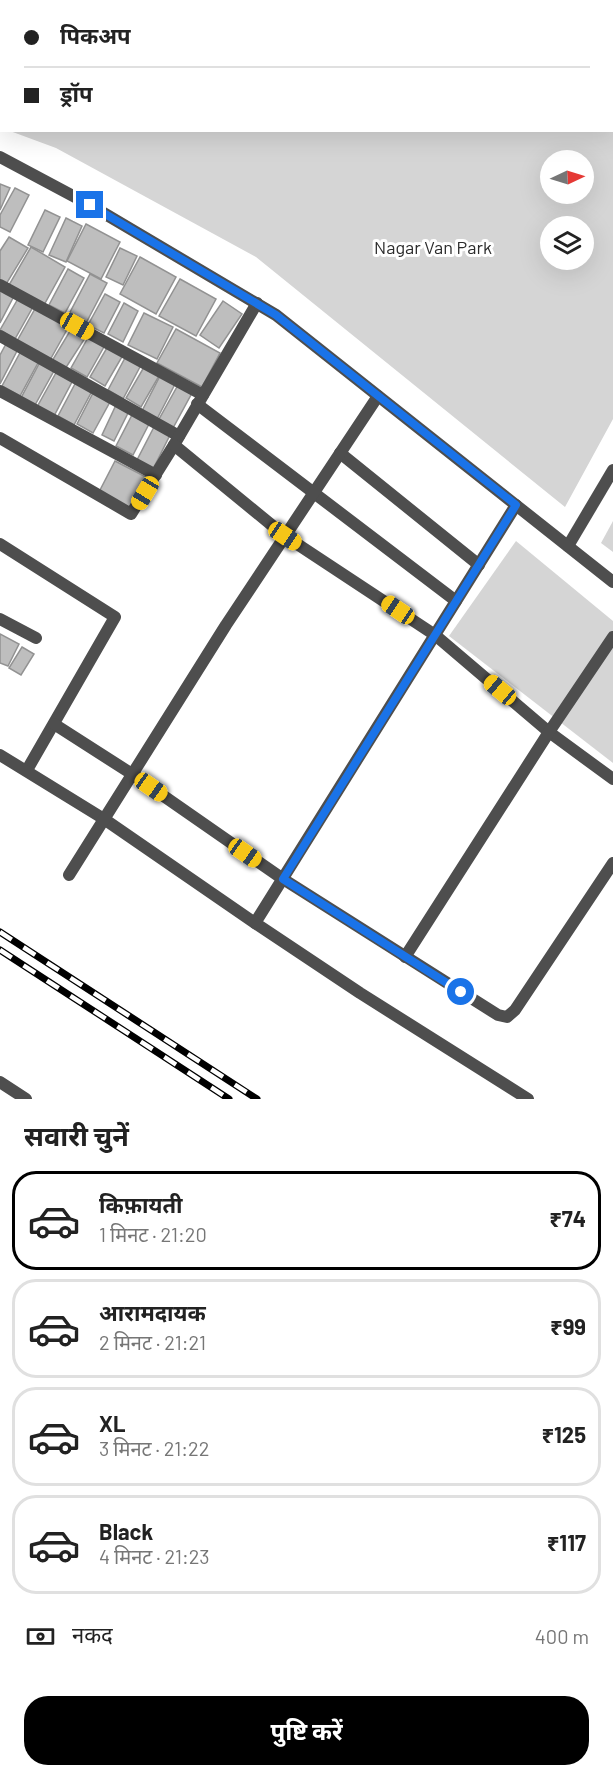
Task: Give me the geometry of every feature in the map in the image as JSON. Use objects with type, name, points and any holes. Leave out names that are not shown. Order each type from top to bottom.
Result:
[{"type":"street","points":[[0,157],[90,205],[276,315],[613,582]]},
{"type":"street","points":[[0,285],[200,400],[312,492],[456,601]]},
{"type":"street","points":[[0,438],[128,513],[134,511],[257,303]]},
{"type":"street","points":[[0,336],[177,441],[285,536],[435,635],[549,732],[613,779]]},
{"type":"street","points":[[0,391],[156,476]]},
{"type":"street","points":[[69,875],[312,492],[378,396]]},
{"type":"street","points":[[340,453],[479,565]]},
{"type":"street","points":[[568,546],[613,470]]},
{"type":"street","points":[[255,923],[516,505]]},
{"type":"street","points":[[0,544],[115,617],[27,770]]},
{"type":"street","points":[[0,619],[36,638]]},
{"type":"street","points":[[405,957],[549,732],[613,637]]},
{"type":"street","points":[[54,724],[132,774],[283,879],[498,1015],[507,1017],[613,862]]},
{"type":"street","points":[[0,755],[104,819],[360,993],[528,1099]]},
{"type":"street","points":[[0,1082],[26,1099]]},
{"type":"green space","name":"Nagar Van Park","points":[[13,132],[613,132],[613,419],[565,507],[256,257],[56,148]]},
{"type":"green space","points":[[613,521],[613,552],[601,543]]},
{"type":"green space","points":[[516,541],[613,621],[613,763],[449,636]]},
{"type":"building","points":[[0,184],[10,188],[0,210]]},
{"type":"building","points":[[15,188],[29,195],[10,232],[0,227],[0,215]]},
{"type":"building","points":[[45,210],[60,217],[43,252],[28,245]]},
{"type":"building","points":[[66,218],[82,226],[66,262],[49,255]]},
{"type":"building","points":[[86,224],[120,242],[101,279],[67,261]]},
{"type":"building","points":[[9,237],[28,248],[5,286],[0,282],[0,251]]},
{"type":"building","points":[[31,247],[65,267],[44,305],[9,285]]},
{"type":"building","points":[[120,248],[137,256],[123,285],[106,277]]},
{"type":"building","points":[[140,257],[176,277],[156,314],[120,294]]},
{"type":"building","points":[[68,269],[84,278],[65,313],[49,305]]},
{"type":"building","points":[[90,274],[107,283],[84,327],[67,318]]},
{"type":"building","points":[[180,279],[216,299],[196,336],[159,316]]},
{"type":"building","points":[[0,288],[14,296],[0,323]]},
{"type":"building","points":[[105,294],[120,302],[104,333],[88,325]]},
{"type":"building","points":[[19,297],[34,305],[15,339],[0,330]]},
{"type":"building","points":[[223,301],[242,314],[219,348],[200,335]]},
{"type":"building","points":[[124,303],[138,311],[123,342],[108,334]]},
{"type":"building","points":[[36,307],[69,326],[50,360],[17,341]]},
{"type":"building","points":[[144,313],[173,327],[157,359],[128,345]]},
{"type":"building","points":[[73,326],[87,335],[65,369],[52,361]]},
{"type":"building","points":[[176,329],[220,353],[202,387],[157,363]]},
{"type":"building","points":[[89,336],[105,345],[87,377],[71,368]]},
{"type":"building","points":[[7,342],[18,349],[0,384],[0,355]]},
{"type":"building","points":[[108,346],[123,355],[105,386],[90,377]]},
{"type":"building","points":[[21,351],[39,361],[20,396],[2,386]]},
{"type":"building","points":[[126,356],[141,365],[123,399],[108,390]]},
{"type":"building","points":[[40,362],[55,369],[35,405],[21,398]]},
{"type":"building","points":[[144,367],[159,376],[141,407],[126,398]]},
{"type":"building","points":[[57,371],[73,380],[54,416],[37,407]]},
{"type":"building","points":[[160,376],[175,384],[157,419],[142,411]]},
{"type":"building","points":[[76,382],[92,391],[74,425],[58,416]]},
{"type":"building","points":[[178,385],[192,393],[173,428],[158,421]]},
{"type":"building","points":[[94,391],[111,400],[93,433],[77,424]]},
{"type":"building","points":[[116,405],[129,411],[114,441],[102,435]]},
{"type":"building","points":[[133,413],[150,422],[133,455],[116,446]]},
{"type":"building","points":[[154,427],[170,435],[153,469],[137,460]]},
{"type":"building","points":[[115,461],[146,477],[129,510],[98,494]]},
{"type":"building","points":[[0,634],[19,644],[8,666],[0,663]]},
{"type":"building","points":[[22,647],[34,654],[21,675],[9,668]]},
{"type":"railway","points":[[0,932],[257,1099]]},
{"type":"railway","points":[[0,950],[229,1099]]},
{"type":"route","points":[[90,205],[276,315],[516,505],[283,879],[461,992]]}]
